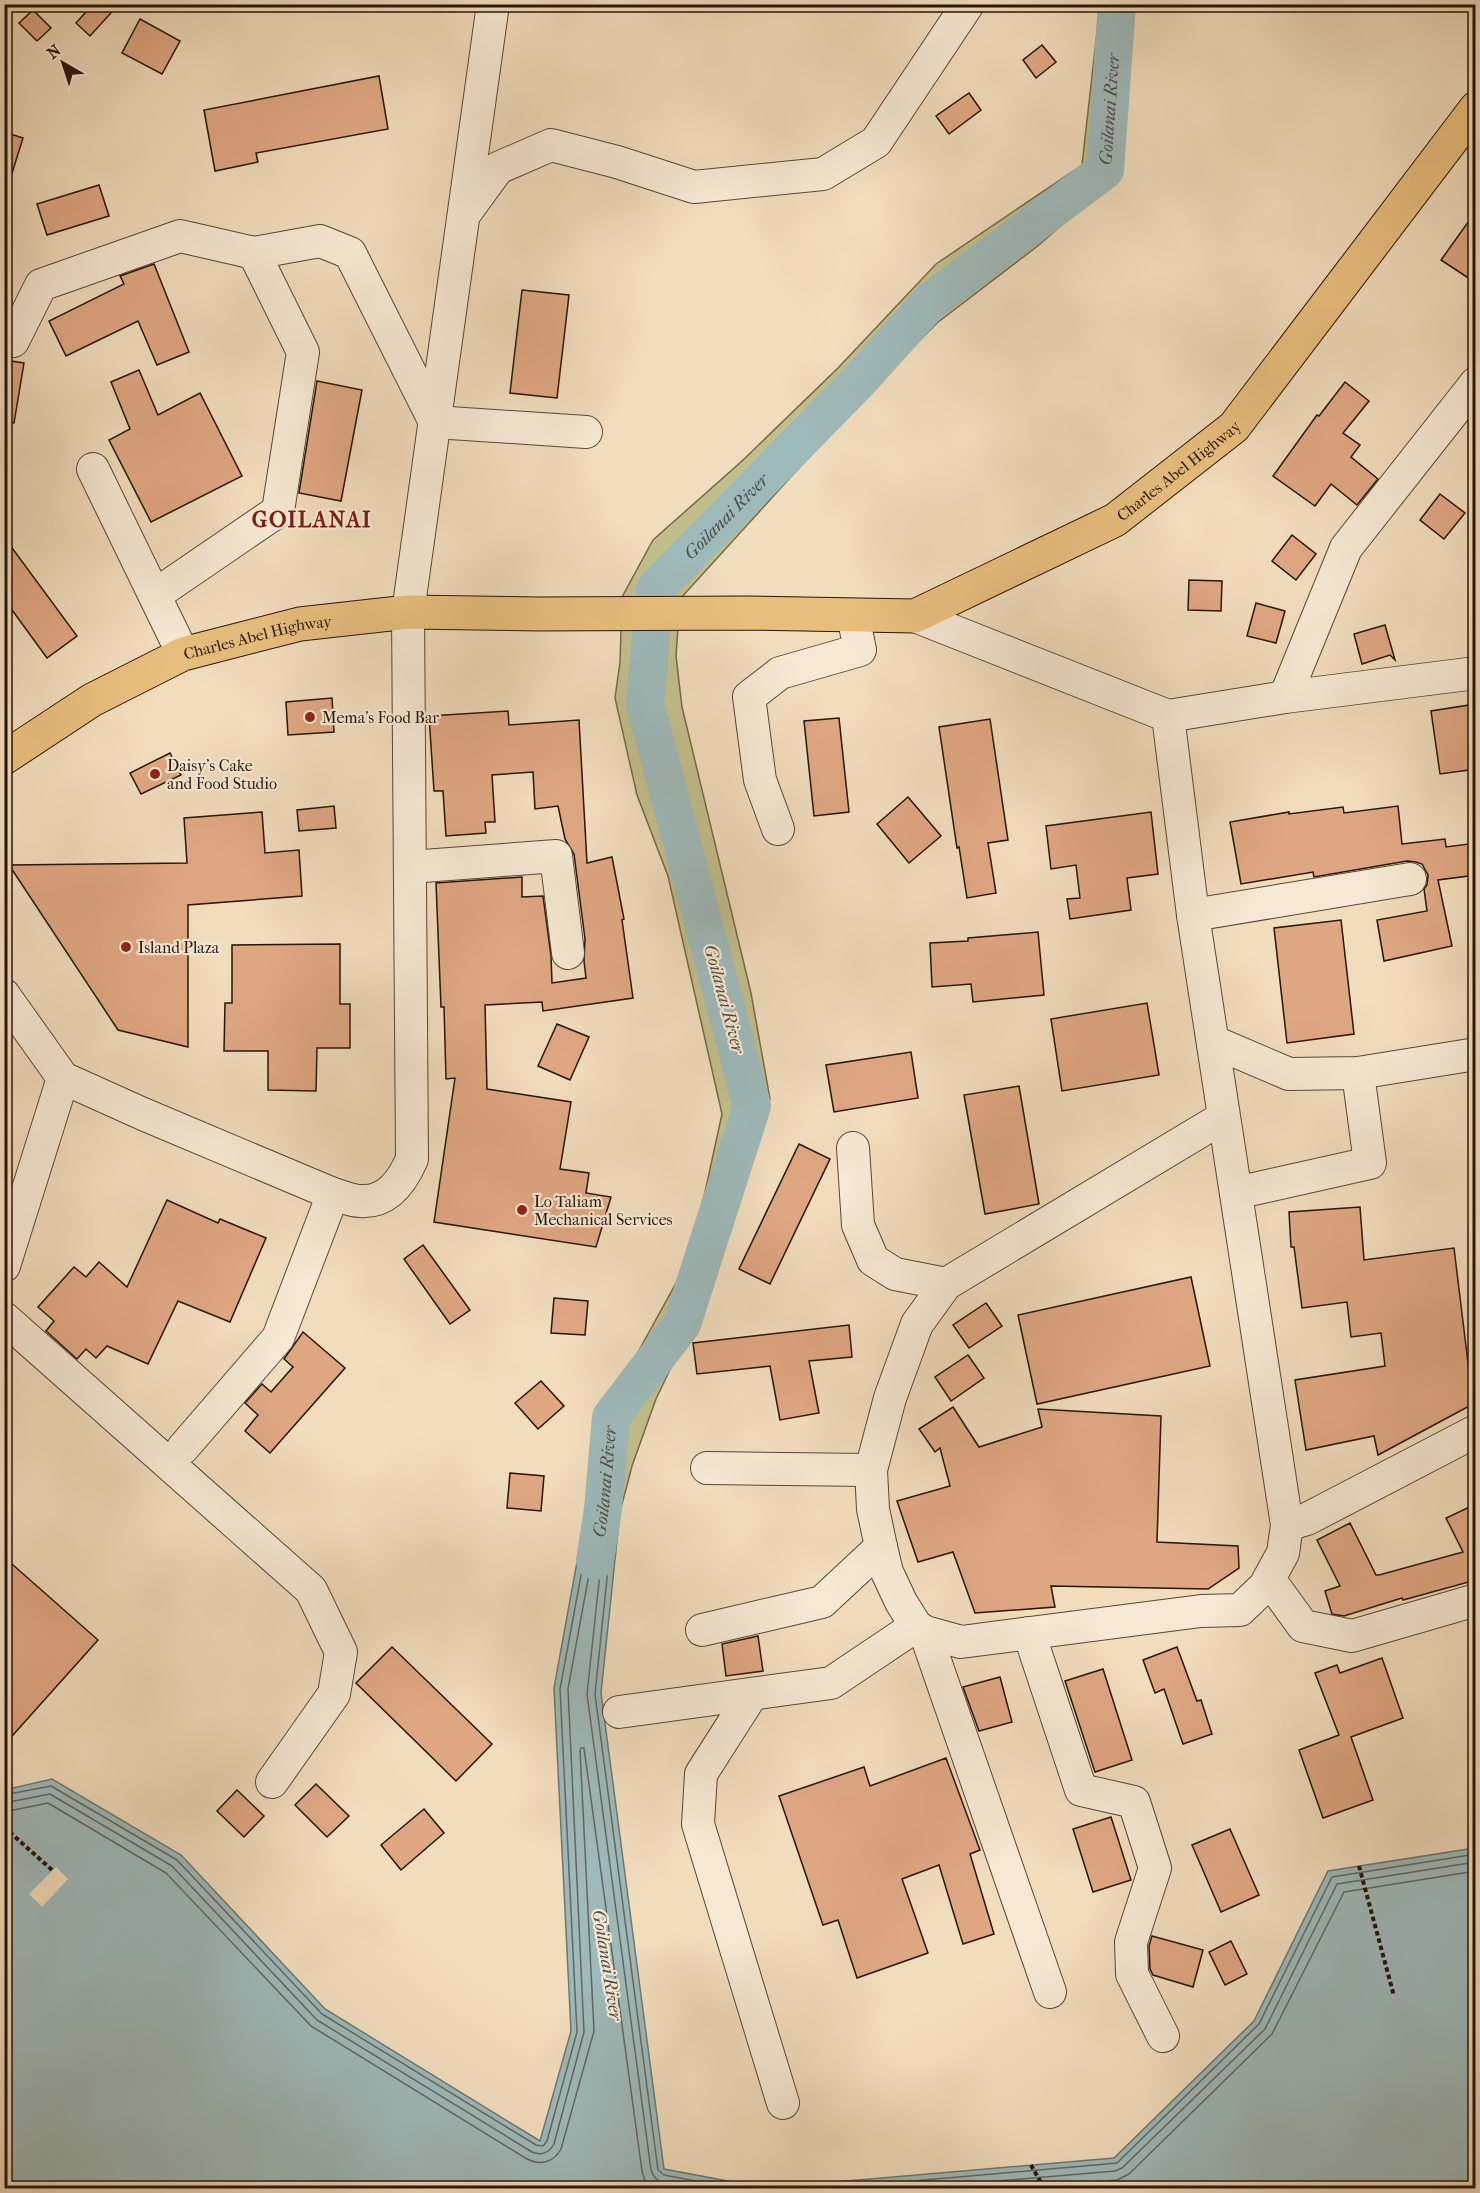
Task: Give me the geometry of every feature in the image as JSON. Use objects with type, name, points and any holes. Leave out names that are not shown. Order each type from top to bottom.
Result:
[{"type":"main road","name":"Charles Abel Highway","points":[[4,758],[92,700],[183,654],[300,624],[408,612],[915,616],[1115,520],[1234,427],[1476,108]]},
{"type":"street","points":[[4,995],[63,1078],[333,1194],[360,1202],[379,1200],[393,1190],[405,1176],[412,1160],[408,612],[493,4]]},
{"type":"street","points":[[464,215],[498,168],[550,145],[617,162],[694,187],[823,174],[876,142],[968,4]]},
{"type":"street","points":[[14,341],[41,285],[180,236],[254,253],[320,242],[350,253],[435,422]]},
{"type":"street","points":[[155,595],[278,511],[303,352],[254,253]]},
{"type":"street","points":[[1285,697],[1346,548],[1476,382]]},
{"type":"street","points":[[435,422],[586,432]]},
{"type":"street","points":[[93,469],[183,654]]},
{"type":"street","points":[[778,829],[760,780],[749,697],[780,673],[860,650],[853,615]]},
{"type":"street","points":[[915,616],[1168,716],[1285,697],[1476,673]]},
{"type":"street","points":[[619,1712],[831,1683],[921,1629],[961,1642],[1201,1611],[1240,1610],[1265,1586],[1269,1579],[1283,1553],[1287,1525],[1193,915],[1168,716]]},
{"type":"street","points":[[410,867],[556,855],[568,953]]},
{"type":"street","points":[[1193,915],[1410,879]]},
{"type":"street","points":[[1214,1042],[1289,1074],[1358,1073],[1476,1054]]},
{"type":"street","points":[[1236,1193],[1370,1163],[1358,1073]]},
{"type":"street","points":[[4,1266],[63,1078]]},
{"type":"street","points":[[1050,1992],[921,1629],[896,1592],[887,1572],[873,1509],[871,1470],[890,1398],[917,1324],[946,1284],[1224,1116]]},
{"type":"street","points":[[853,1148],[858,1225],[873,1260],[895,1274],[946,1284]]},
{"type":"street","points":[[183,1448],[278,1338],[333,1194]]},
{"type":"street","points":[[4,1318],[311,1590],[341,1652],[334,1694],[272,1782]]},
{"type":"street","points":[[1287,1525],[1307,1519],[1476,1431]]},
{"type":"street","points":[[707,1468],[871,1470]]},
{"type":"street","points":[[702,1630],[822,1602],[881,1547]]},
{"type":"street","points":[[1269,1579],[1303,1626],[1352,1636],[1476,1600]]},
{"type":"street","points":[[1029,1633],[1082,1790],[1134,1802],[1155,1869],[1131,1942],[1132,1974],[1163,2036]]},
{"type":"street","points":[[752,1694],[701,1774],[698,1824],[783,2103]]},
{"type":"path","points":[[4,1827],[52,1871]]},
{"type":"path","points":[[1359,1866],[1394,1996]]},
{"type":"path","points":[[1030,2165],[1044,2188]]},
{"type":"shaded area","points":[[1100,5],[1131,5],[1123,171],[1039,245],[937,323],[858,403],[680,599],[676,656],[682,707],[751,993],[770,1099],[706,1294],[656,1399],[632,1466],[620,1512],[587,1507],[587,1492],[600,1421],[691,1256],[722,1114],[668,876],[637,795],[615,698],[620,662],[622,597],[653,540],[742,461],[838,368],[936,264],[1082,165]]},
{"type":"water","points":[[587,1507],[620,1512],[601,1693],[664,2169],[765,2188],[5,2188],[4,1790],[52,1779],[181,1855],[325,2009],[540,2141],[571,2031],[554,1688]]},
{"type":"water","points":[[1475,1848],[1475,2188],[765,2188],[1114,2158],[1254,2021],[1328,1871]]},
{"type":"pier","points":[[56,1867],[68,1879],[42,1907],[29,1894]]},
{"type":"building","points":[[93,4],[119,4],[90,36],[76,23]]},
{"type":"building","points":[[33,10],[51,28],[37,41],[19,23]]},
{"type":"building","points":[[140,19],[180,41],[162,74],[122,53]]},
{"type":"building","points":[[1042,45],[1056,62],[1036,78],[1023,60]]},
{"type":"building","points":[[379,76],[388,129],[256,153],[258,162],[215,171],[204,110]]},
{"type":"building","points":[[969,93],[981,110],[949,134],[936,116]]},
{"type":"building","points":[[4,132],[23,138],[8,186],[4,185]]},
{"type":"building","points":[[99,185],[109,216],[47,235],[37,204]]},
{"type":"building","points":[[1476,211],[1476,283],[1441,260]]},
{"type":"building","points":[[154,264],[189,352],[157,365],[138,321],[66,356],[49,321],[124,284],[120,276]]},
{"type":"building","points":[[522,290],[569,295],[557,398],[510,393]]},
{"type":"building","points":[[4,360],[24,363],[14,423],[4,422]]},
{"type":"building","points":[[139,370],[158,415],[200,393],[242,476],[151,522],[109,440],[130,429],[111,382]]},
{"type":"building","points":[[317,381],[362,390],[341,501],[299,493]]},
{"type":"building","points":[[1345,382],[1369,401],[1343,433],[1360,445],[1351,457],[1378,479],[1357,505],[1331,484],[1315,506],[1273,476],[1317,415],[1319,416]]},
{"type":"building","points":[[1440,494],[1465,513],[1444,539],[1420,520]]},
{"type":"building","points":[[1292,535],[1316,554],[1296,580],[1272,561]]},
{"type":"building","points":[[4,537],[77,636],[47,658],[4,599]]},
{"type":"building","points":[[1189,580],[1222,581],[1221,611],[1188,610]]},
{"type":"building","points":[[1256,603],[1285,611],[1276,643],[1247,636]]},
{"type":"building","points":[[1385,625],[1395,660],[1390,655],[1362,664],[1354,634]]},
{"type":"building","name":"Mema's Food Bar","points":[[332,698],[334,732],[288,735],[286,702]]},
{"type":"building","points":[[1476,704],[1476,769],[1440,774],[1431,711]]},
{"type":"building","points":[[508,711],[509,725],[579,720],[587,863],[612,857],[624,919],[622,920],[633,998],[543,1011],[542,1002],[485,1005],[487,1089],[571,1102],[560,1169],[589,1173],[586,1193],[611,1197],[596,1247],[434,1222],[455,1078],[446,1079],[436,883],[522,877],[522,897],[543,896],[552,983],[586,978],[585,939],[574,854],[565,839],[558,806],[535,809],[533,772],[492,775],[495,822],[485,822],[486,833],[446,836],[443,791],[434,791],[429,716]]},
{"type":"building","points":[[839,718],[849,812],[814,816],[804,721]]},
{"type":"building","points":[[990,719],[1008,840],[988,843],[996,893],[967,898],[939,727]]},
{"type":"building","name":"Daisy's Cake and Food Studio","points":[[170,753],[181,775],[141,794],[130,773]]},
{"type":"building","points":[[908,797],[941,836],[909,863],[877,824]]},
{"type":"building","points":[[334,806],[336,828],[299,831],[297,810]]},
{"type":"building","points":[[1398,806],[1402,844],[1445,839],[1446,847],[1476,843],[1476,875],[1438,880],[1452,946],[1384,961],[1377,920],[1427,911],[1424,889],[1428,875],[1422,864],[1416,862],[1407,861],[1314,877],[1313,872],[1241,884],[1230,822],[1289,812],[1289,814],[1343,807],[1344,813]]},
{"type":"building","name":"Island Plaza","points":[[262,812],[265,853],[299,850],[302,896],[188,905],[188,1047],[118,1030],[9,865],[187,863],[184,818]]},
{"type":"building","points":[[1151,812],[1158,874],[1127,878],[1131,910],[1070,919],[1067,899],[1080,898],[1076,865],[1051,869],[1046,826]]},
{"type":"building","points":[[1341,920],[1354,1034],[1287,1043],[1274,928]]},
{"type":"building","points":[[1038,932],[1044,995],[973,1002],[971,984],[932,987],[930,943],[968,941],[968,938]]},
{"type":"building","points":[[340,944],[340,1004],[350,1004],[350,1048],[317,1048],[316,1091],[268,1090],[268,1051],[224,1051],[225,1003],[232,1003],[232,945]]},
{"type":"building","points":[[1147,1003],[1159,1075],[1062,1091],[1051,1019]]},
{"type":"building","points":[[557,1024],[589,1037],[570,1080],[538,1066]]},
{"type":"building","points":[[911,1052],[918,1098],[834,1112],[826,1065]]},
{"type":"building","points":[[1019,1086],[1039,1204],[985,1214],[964,1095]]},
{"type":"building","points":[[799,1144],[830,1159],[770,1284],[739,1269]]},
{"type":"building","points":[[167,1200],[218,1223],[220,1219],[266,1238],[230,1322],[178,1301],[148,1364],[107,1346],[96,1358],[86,1349],[77,1359],[46,1331],[54,1321],[38,1307],[74,1267],[86,1277],[99,1262],[127,1287]]},
{"type":"building","points":[[1360,1207],[1364,1260],[1454,1248],[1473,1404],[1378,1455],[1374,1436],[1306,1450],[1295,1380],[1385,1366],[1381,1333],[1351,1337],[1347,1302],[1302,1308],[1294,1247],[1291,1247],[1289,1212]]},
{"type":"building","points":[[423,1245],[470,1310],[450,1324],[404,1259]]},
{"type":"building","points":[[1191,1277],[1210,1366],[1037,1404],[1018,1315]]},
{"type":"building","points":[[554,1298],[588,1301],[585,1335],[551,1333]]},
{"type":"building","points":[[986,1303],[1002,1326],[969,1348],[953,1325]]},
{"type":"building","points":[[849,1325],[852,1357],[809,1361],[819,1413],[780,1420],[770,1366],[697,1374],[693,1343]]},
{"type":"building","points":[[303,1332],[345,1368],[270,1453],[245,1431],[258,1415],[245,1403],[262,1384],[271,1392],[293,1367],[284,1359]]},
{"type":"building","points":[[968,1355],[984,1378],[951,1401],[935,1377]]},
{"type":"building","points":[[541,1381],[564,1406],[538,1429],[515,1403]]},
{"type":"building","points":[[953,1407],[979,1447],[1042,1427],[1038,1409],[1161,1416],[1157,1542],[1238,1546],[1239,1568],[1208,1589],[1051,1586],[1055,1607],[975,1613],[953,1552],[918,1562],[897,1501],[950,1486],[940,1448],[935,1452],[919,1429]]},
{"type":"building","points":[[510,1473],[544,1476],[541,1511],[507,1508]]},
{"type":"building","points":[[1476,1504],[1476,1580],[1403,1600],[1402,1598],[1344,1616],[1332,1614],[1325,1591],[1340,1586],[1317,1540],[1350,1523],[1376,1575],[1379,1575],[1463,1552],[1446,1518]]},
{"type":"building","points":[[4,1557],[98,1640],[4,1745]]},
{"type":"building","points":[[758,1636],[763,1671],[726,1676],[722,1644]]},
{"type":"building","points":[[392,1647],[492,1744],[456,1781],[356,1683]]},
{"type":"building","points":[[1177,1647],[1197,1701],[1201,1700],[1212,1734],[1183,1744],[1164,1689],[1155,1693],[1143,1660]]},
{"type":"building","points":[[1382,1658],[1403,1718],[1351,1737],[1373,1800],[1323,1818],[1299,1750],[1339,1735],[1315,1673],[1337,1665],[1340,1673]]},
{"type":"building","points":[[1103,1669],[1132,1760],[1095,1772],[1065,1681]]},
{"type":"building","points":[[1000,1677],[1012,1722],[979,1731],[963,1687]]},
{"type":"building","points":[[946,1758],[980,1850],[970,1854],[994,1934],[963,1944],[939,1865],[902,1879],[928,1953],[857,1978],[838,1920],[823,1925],[779,1796],[864,1767],[870,1786]]},
{"type":"building","points":[[316,1784],[349,1816],[327,1837],[295,1805]]},
{"type":"building","points":[[237,1790],[264,1816],[244,1837],[217,1811]]},
{"type":"building","points":[[424,1809],[444,1833],[401,1870],[381,1845]]},
{"type":"building","points":[[1111,1817],[1131,1880],[1093,1892],[1073,1829]]},
{"type":"building","points":[[1230,1829],[1259,1895],[1221,1912],[1192,1845]]},
{"type":"building","points":[[1152,1936],[1203,1950],[1193,1987],[1153,1975],[1150,1969],[1149,1946]]},
{"type":"building","points":[[1231,1941],[1247,1974],[1225,1985],[1209,1952]]},
{"type":"waterway","name":"Goilanai River","points":[[595,1561],[603,1509],[611,1417],[682,1324],[752,1106],[645,704],[655,589],[857,383],[930,302],[1105,170],[1117,4]]},
{"type":"place","name":"Mema's Food Bar","points":[[310,717]]},
{"type":"place","name":"Daisy's Cake and Food Studio","points":[[155,774]]},
{"type":"place","name":"Island Plaza","points":[[126,947]]},
{"type":"place","name":"Lo Taliam Mechanical Services","points":[[522,1210]]},
{"type":"district","name":"GOILANAI","points":[[312,520]]}]
